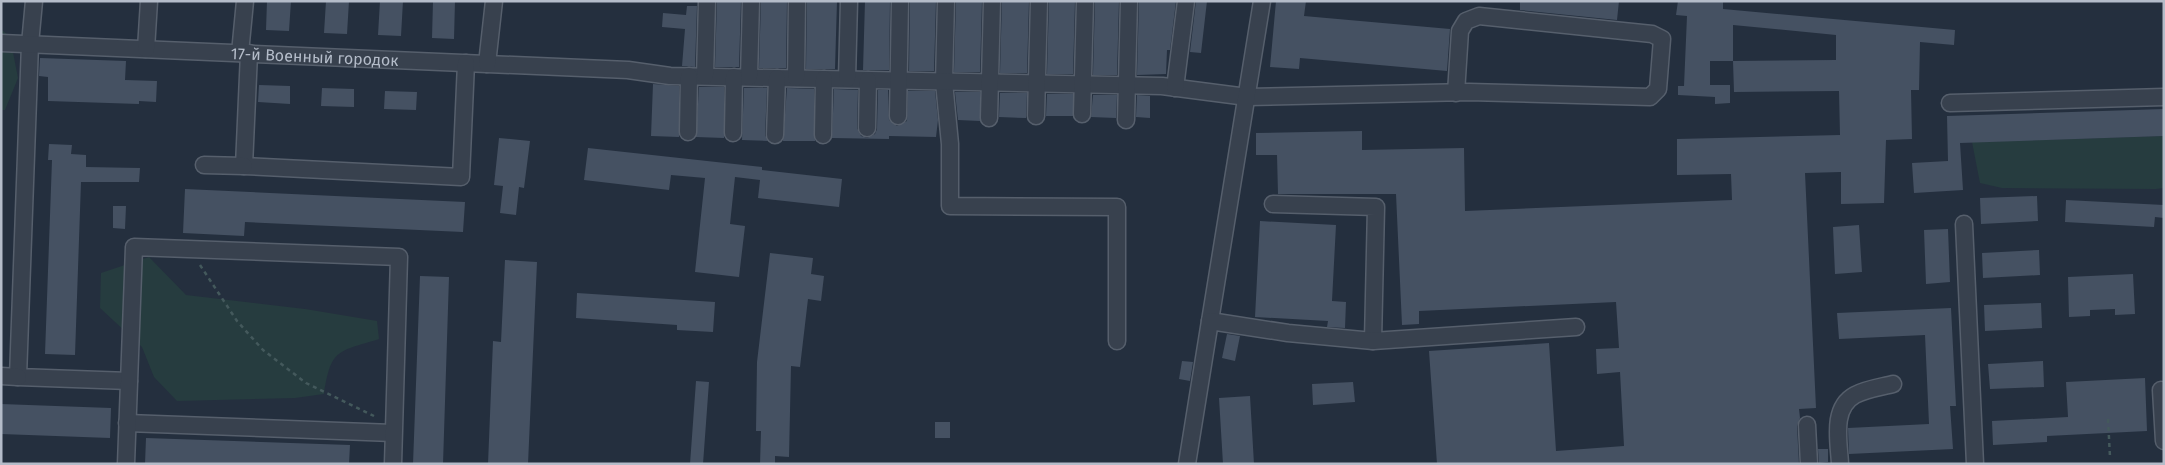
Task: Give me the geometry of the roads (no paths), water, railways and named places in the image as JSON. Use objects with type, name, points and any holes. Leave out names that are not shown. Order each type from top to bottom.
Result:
[{"type":"street","points":[[18,376],[30,44],[34,1]]},
{"type":"street","points":[[146,49],[149,1]]},
{"type":"street","points":[[244,166],[245,1]]},
{"type":"street","points":[[487,64],[494,1]]},
{"type":"street","points":[[688,132],[707,1]]},
{"type":"street","points":[[733,133],[751,1]]},
{"type":"street","points":[[796,78],[798,1]]},
{"type":"street","points":[[847,79],[849,1]]},
{"type":"street","points":[[898,116],[900,1]]},
{"type":"street","points":[[946,1],[944,82],[950,144],[950,206],[1117,207],[1116,340]]},
{"type":"street","points":[[989,118],[992,1]]},
{"type":"street","points":[[1036,116],[1039,1]]},
{"type":"street","points":[[1082,114],[1085,1]]},
{"type":"street","points":[[1126,120],[1129,1]]},
{"type":"street","points":[[1175,88],[1186,1]]},
{"type":"street","points":[[1187,464],[1262,1]]},
{"type":"street","name":"17-й Военный городок","points":[[1,43],[628,70],[697,76],[1175,88],[1247,97],[1456,93],[1650,98],[1658,89],[1662,39],[1652,34],[1479,16],[1466,21],[1460,31],[1456,93]]},
{"type":"street","points":[[204,165],[460,177],[466,63]]},
{"type":"street","points":[[775,136],[777,78]]},
{"type":"street","points":[[822,135],[824,79]]},
{"type":"street","points":[[867,128],[868,80]]},
{"type":"street","points":[[1950,103],[2164,97]]},
{"type":"street","points":[[1273,204],[1376,207],[1373,341]]},
{"type":"street","points":[[1964,224],[1975,464]]},
{"type":"street","points":[[126,464],[134,247],[399,257],[393,464]]},
{"type":"street","points":[[1210,321],[1288,333],[1373,341],[1576,328]]},
{"type":"street","points":[[1,376],[129,380]]},
{"type":"street","points":[[1840,464],[1838,420],[1843,406],[1855,395],[1893,384]]},
{"type":"street","points":[[2161,390],[2164,441]]},
{"type":"street","points":[[127,423],[393,433]]},
{"type":"street","points":[[1807,425],[1809,464]]}]
